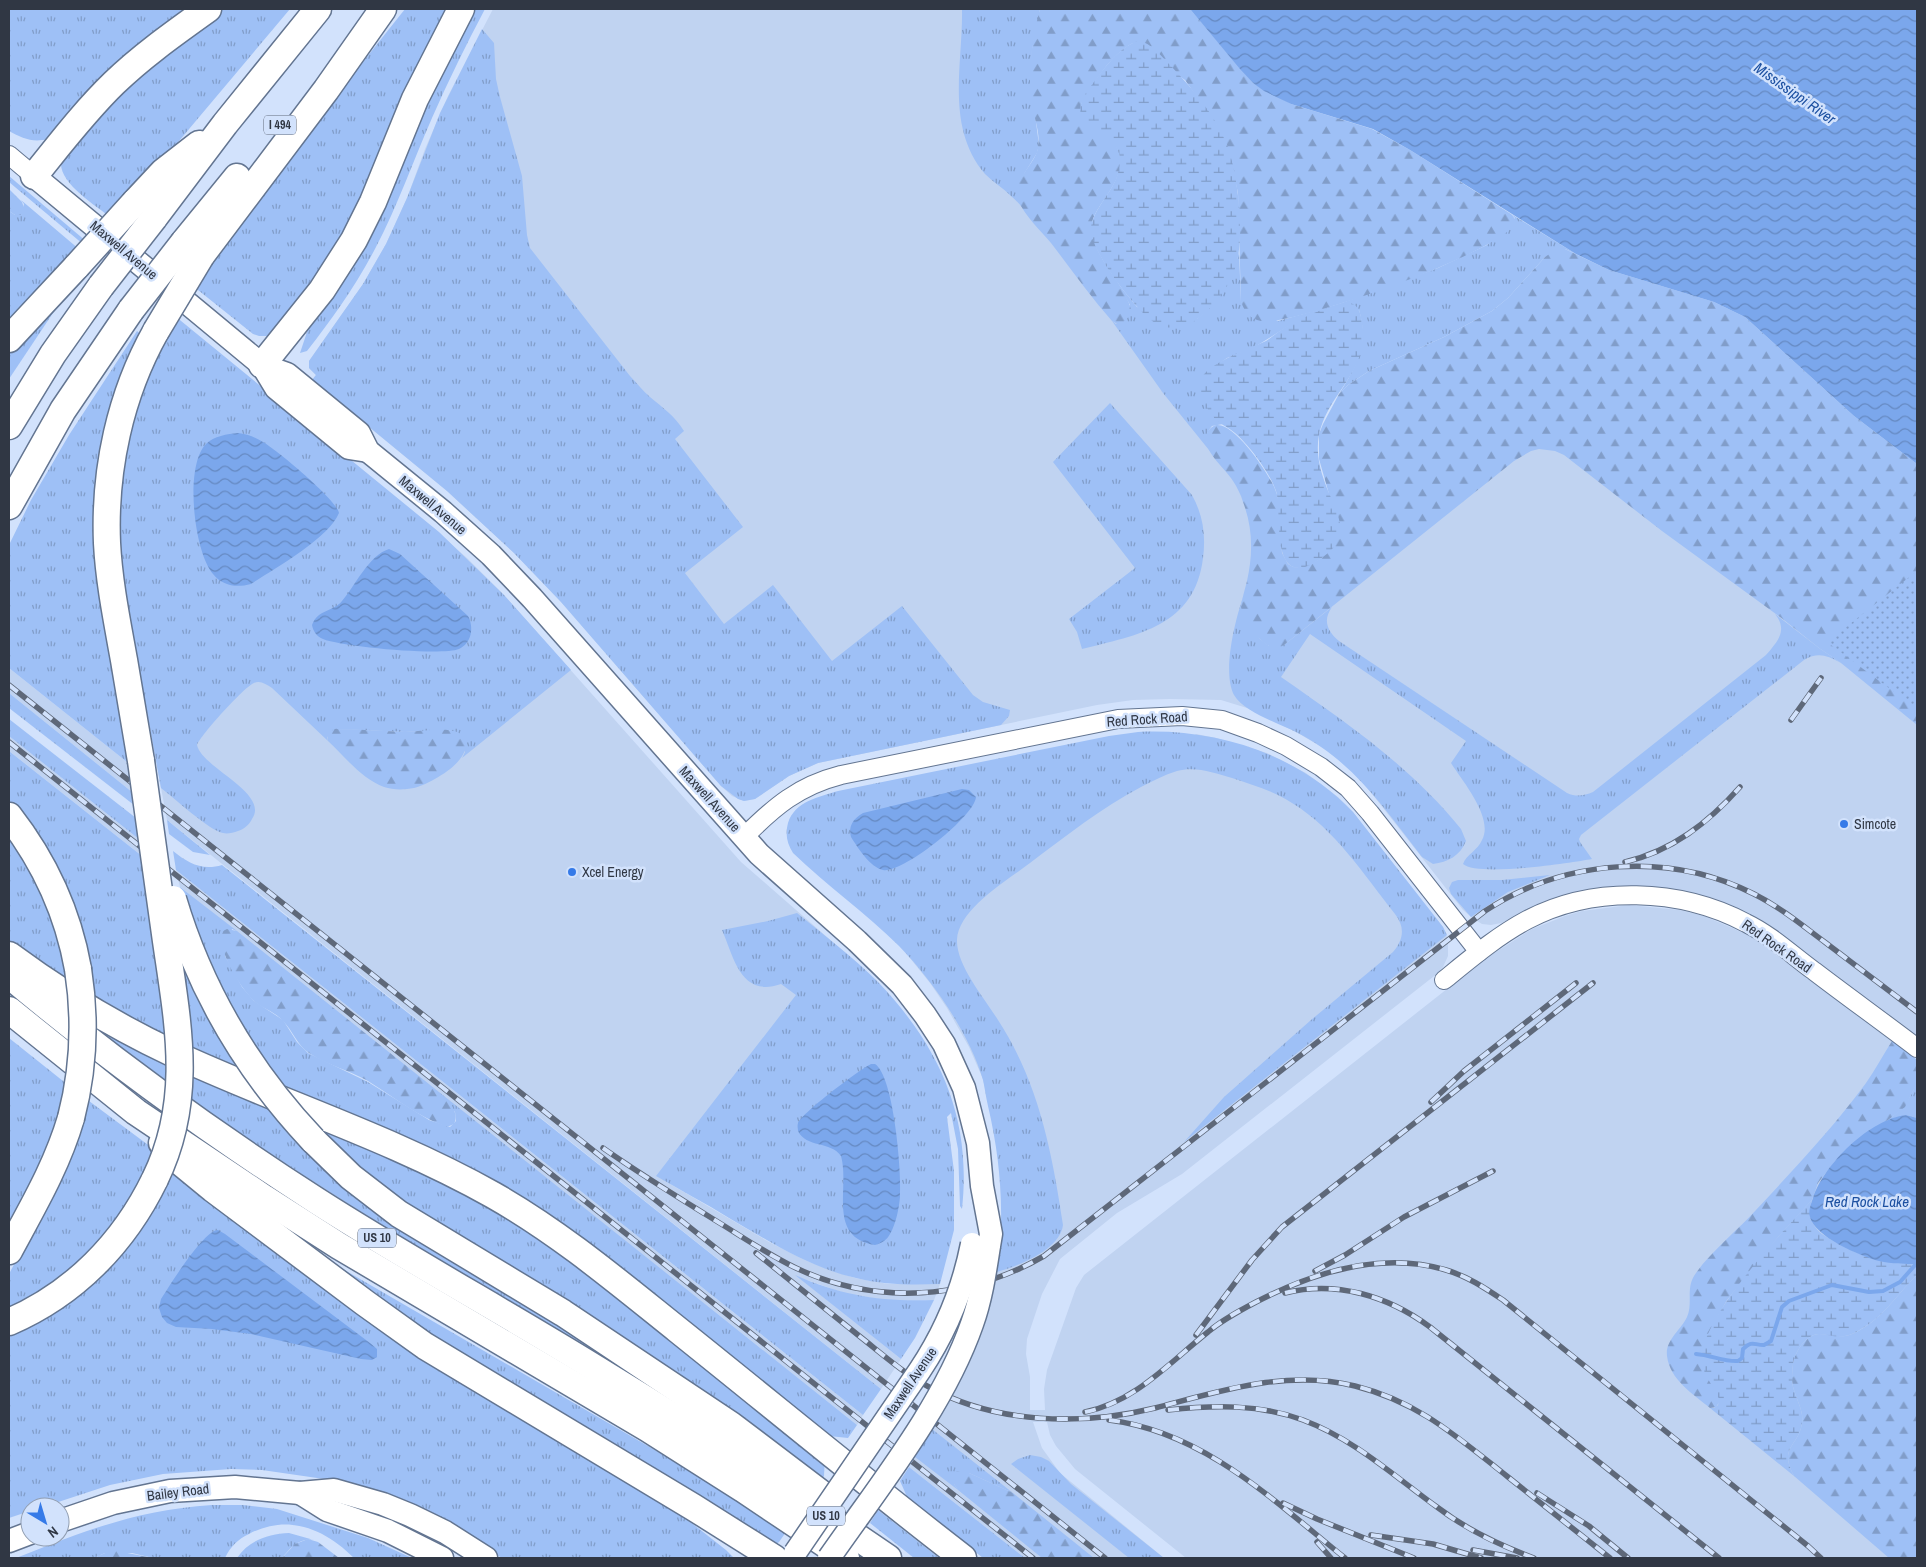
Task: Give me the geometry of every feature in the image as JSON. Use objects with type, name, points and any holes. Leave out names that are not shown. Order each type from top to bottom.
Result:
[{"type":"highway","points":[[34,176],[84,115],[115,82],[141,59],[208,9]]},
{"type":"highway","points":[[9,340],[77,266],[145,210],[225,124],[318,9]]},
{"type":"highway","name":"I 494","points":[[9,506],[63,410],[131,310],[192,249],[376,9]]},
{"type":"highway","points":[[9,1322],[57,1296],[99,1261],[130,1224],[166,1155],[175,1124],[179,1094],[181,1062],[177,1014],[141,761],[111,587],[108,549],[108,502],[111,462],[120,421],[137,368],[192,249],[326,90],[384,9]]},
{"type":"highway","points":[[262,365],[322,290],[354,240],[373,202],[415,99],[461,9]]},
{"type":"highway","points":[[9,426],[53,354],[101,286],[145,210]]},
{"type":"highway","points":[[141,761],[173,898],[188,946],[202,978],[224,1022],[249,1062],[279,1102],[313,1140],[350,1177],[377,1198],[413,1223],[563,1313],[731,1425],[903,1558]]},
{"type":"highway","points":[[9,816],[32,848],[51,884],[67,926],[78,969],[84,1031],[81,1069],[71,1118],[63,1142],[50,1174],[9,1251]]},
{"type":"highway","points":[[9,955],[76,1001],[153,1044],[226,1077],[408,1152],[467,1181],[517,1209],[592,1261],[963,1558]]},
{"type":"highway","name":"US 10","points":[[9,975],[75,1029],[152,1087],[285,1180],[686,1423],[888,1558]]},
{"type":"highway","name":"US 10","points":[[9,1012],[136,1112],[303,1222],[647,1428],[764,1502],[846,1558]]},
{"type":"highway","points":[[136,1112],[174,1157],[365,1303],[448,1360],[635,1473],[787,1556]]},
{"type":"highway","points":[[635,1473],[727,1544],[740,1558]]},
{"type":"main road","name":"Maxwell Avenue","points":[[34,176],[262,365],[287,374],[359,433],[368,451],[457,524],[504,568],[744,837],[776,870],[882,964],[902,985],[944,1044],[964,1088],[978,1143],[982,1186],[991,1234],[980,1245],[939,1340],[844,1463],[787,1556]]},
{"type":"main road","name":"Maxwell Avenue","points":[[829,1558],[936,1401],[956,1363],[976,1314],[983,1287],[980,1245]]},
{"type":"main road","name":"Bailey Road","points":[[70,1518],[114,1503],[170,1491],[235,1487],[300,1493],[334,1490],[383,1504],[434,1526],[485,1558]]},
{"type":"main road","name":"Bailey Road","points":[[300,1493],[328,1510],[388,1531],[442,1558]]},
{"type":"street","name":"Maxwell Avenue","points":[[9,155],[34,176]]},
{"type":"street","name":"Red Rock Road","points":[[744,837],[769,812],[793,794],[820,780],[1118,719],[1166,716],[1211,718],[1244,728],[1286,746],[1322,767],[1348,788],[1370,813],[1479,952]]},
{"type":"street","name":"Red Rock Road","points":[[1444,980],[1479,952],[1527,920],[1550,910],[1580,901],[1622,896],[1686,901],[1723,913],[1754,927],[1917,1048]]},
{"type":"shaded area","points":[[493,9],[971,9],[968,127],[1275,519],[1540,427],[1917,709],[1917,1037],[1763,922],[1744,911],[1699,895],[1624,887],[1601,888],[1553,900],[1501,923],[1482,924],[1463,910],[1365,785],[1347,766],[1325,749],[1296,732],[1247,708],[1221,700],[1133,700],[1097,705],[818,763],[789,776],[755,799],[744,801],[732,796],[721,786],[561,602],[514,553],[447,491],[312,380],[316,375],[309,368],[309,361],[363,284],[386,244],[407,198],[425,149],[448,96]]},
{"type":"shaded area","points":[[420,517],[467,558],[504,595],[741,862],[843,951],[665,1181],[769,1242],[830,1270],[855,1278],[888,1284],[940,1284],[934,1300],[891,1301],[847,1294],[798,1277],[901,1359],[881,1389],[167,820],[154,750]]},
{"type":"shaded area","points":[[9,668],[127,762],[132,792],[9,693]]},
{"type":"shaded area","points":[[1196,734],[1267,753],[1306,773],[1338,797],[1353,812],[1443,927],[1448,940],[1448,956],[1438,973],[1182,1174],[1117,1213],[1060,1259],[1042,1294],[1027,1339],[1026,1354],[1030,1377],[1030,1410],[1045,1410],[1044,1389],[1047,1370],[1076,1288],[1084,1275],[1485,959],[1532,929],[1582,911],[1629,905],[1680,910],[1704,916],[1751,936],[1917,1060],[1917,1118],[1911,1116],[1899,1264],[1917,1264],[1917,1558],[1186,1558],[1075,1469],[1056,1446],[1050,1435],[1047,1422],[1033,1422],[1042,1448],[1060,1473],[1164,1558],[1025,1558],[909,1467],[957,1387],[982,1332],[996,1281],[1001,1247],[1002,1209],[998,1150],[983,1079],[969,1047],[947,1008],[905,952]]},
{"type":"shaded area","points":[[9,736],[140,840],[142,856],[9,751]]},
{"type":"shaded area","points":[[176,870],[863,1415],[857,1425],[180,887]]},
{"type":"green space","points":[[9,9],[191,9],[48,139],[32,140],[9,131]]},
{"type":"green space","points":[[223,9],[290,9],[163,160],[110,217],[73,186],[62,172],[61,164],[107,104],[180,40]]},
{"type":"green space","points":[[405,9],[452,9],[333,259],[269,336],[253,334],[193,286],[289,155]]},
{"type":"green space","points":[[471,9],[485,9],[438,104],[384,231],[369,261],[344,301],[307,351],[300,353],[308,329]]},
{"type":"green space","points":[[962,9],[1040,9],[1032,50],[1031,85],[1039,145],[1037,153],[1024,174],[1021,205],[1027,213],[985,174],[973,156],[965,136],[960,116],[959,95]]},
{"type":"green space","points":[[1040,9],[1190,9],[1253,83],[1291,104],[1372,129],[1410,150],[1511,214],[1515,221],[1514,224],[1501,236],[1474,251],[1395,285],[1352,300],[1280,320],[1261,321],[1254,319],[1246,312],[1241,302],[1238,193],[1230,157],[1216,124],[1185,80],[1133,43],[1124,48],[1110,62],[1097,78],[1081,104],[1085,120],[1110,140],[1119,152],[1118,174],[1093,219],[1092,226],[1093,238],[1102,259],[1122,288],[1131,309],[1125,321],[1116,323],[1104,312],[1029,217],[1021,206],[1016,193],[1020,180],[1036,154],[1039,142],[1031,100],[1030,66]]},
{"type":"green space","points":[[482,29],[494,43],[496,79],[522,176],[527,235],[530,248],[630,376],[647,395],[677,421],[684,431],[675,439],[743,527],[685,573],[724,624],[773,585],[832,661],[902,606],[973,695],[983,702],[1010,710],[1009,716],[1001,725],[818,763],[789,776],[755,799],[744,801],[738,799],[721,786],[561,602],[514,553],[447,491],[312,380],[316,375],[309,368],[309,361],[363,284],[386,244],[407,198],[440,113]]},
{"type":"green space","points":[[1138,41],[1147,44],[1160,54],[1187,83],[1209,111],[1226,142],[1237,186],[1240,238],[1239,253],[1232,277],[1211,307],[1189,324],[1177,328],[1161,326],[1155,323],[1137,306],[1105,264],[1092,237],[1091,227],[1093,218],[1116,178],[1120,158],[1117,149],[1112,143],[1084,121],[1081,114],[1081,104],[1084,96],[1112,60],[1121,51]]},
{"type":"green space","points":[[9,176],[87,242],[84,245],[9,182]]},
{"type":"green space","points":[[9,189],[22,202],[25,211],[21,215],[15,215],[9,211]]},
{"type":"green space","points":[[21,200],[80,250],[9,329],[9,211],[15,215],[21,215],[24,204]]},
{"type":"green space","points":[[1511,214],[1576,254],[1565,249],[1545,257],[1508,298],[1492,311],[1444,337],[1369,371],[1348,385],[1339,394],[1360,354],[1363,333],[1359,310],[1310,316],[1285,328],[1253,348],[1227,358],[1210,370],[1207,394],[1208,406],[1216,418],[1223,424],[1212,426],[1207,433],[1207,444],[1213,455],[1163,393],[1112,321],[1116,324],[1130,305],[1119,285],[1137,307],[1197,319],[1223,289],[1233,271],[1239,252],[1241,302],[1278,321],[1339,304],[1438,268],[1487,245],[1515,218]]},
{"type":"green space","points":[[1558,248],[1565,249],[1609,270],[1714,302],[1745,317],[1854,416],[1917,464],[1917,725],[1841,663],[1662,531],[1564,455],[1555,451],[1539,449],[1531,451],[1514,461],[1284,645],[1272,647],[1267,645],[1253,630],[1245,618],[1241,607],[1250,561],[1251,541],[1249,522],[1236,486],[1208,448],[1206,436],[1209,430],[1219,425],[1228,429],[1248,448],[1272,482],[1278,497],[1282,553],[1288,564],[1293,567],[1301,567],[1312,563],[1323,557],[1329,494],[1319,459],[1319,434],[1339,394],[1348,385],[1369,371],[1444,337],[1492,311],[1508,298],[1545,257]]},
{"type":"green space","points":[[63,298],[9,379],[9,349]]},
{"type":"green space","points":[[1347,302],[1356,306],[1362,321],[1363,339],[1360,354],[1347,381],[1330,406],[1319,435],[1318,446],[1318,458],[1339,520],[1340,530],[1333,548],[1314,563],[1299,568],[1291,565],[1285,558],[1281,548],[1278,499],[1269,476],[1241,438],[1216,420],[1210,412],[1202,397],[1200,382],[1203,375],[1218,363],[1266,341],[1284,328],[1307,316]]},
{"type":"green space","points":[[175,316],[439,532],[504,595],[571,670],[462,758],[465,752],[450,730],[405,732],[340,729],[327,737],[328,741],[272,688],[263,683],[256,682],[249,686],[223,712],[197,745],[210,763],[244,790],[252,800],[255,809],[248,825],[232,833],[217,831],[161,788],[122,577],[119,535],[122,465],[142,386]]},
{"type":"green space","points":[[137,331],[143,336],[137,347],[105,623],[127,762],[9,668],[9,545],[31,500],[69,435]]},
{"type":"green space","points":[[1110,403],[1192,495],[1203,525],[1203,558],[1198,581],[1189,599],[1176,613],[1160,624],[1143,632],[1082,649],[1077,632],[1069,619],[1135,568],[1053,462]]},
{"type":"green space","points":[[1917,571],[1917,709],[1827,642]]},
{"type":"green space","points":[[1243,597],[1241,607],[1260,639],[1269,646],[1284,645],[1332,607],[1327,617],[1327,622],[1329,630],[1339,641],[1567,793],[1577,795],[1593,792],[1766,655],[1780,635],[1781,625],[1775,614],[1841,663],[1818,655],[1804,660],[1581,835],[1580,842],[1592,859],[1525,868],[1486,869],[1472,868],[1463,864],[1480,844],[1485,831],[1484,821],[1476,800],[1451,763],[1466,741],[1310,634],[1281,677],[1330,711],[1399,765],[1421,785],[1461,829],[1466,841],[1460,851],[1444,862],[1433,864],[1422,857],[1380,803],[1335,757],[1296,732],[1253,712],[1245,707],[1234,695],[1229,673],[1229,660],[1233,632]]},
{"type":"green space","points":[[9,693],[132,792],[134,805],[9,708]]},
{"type":"green space","points":[[9,719],[136,818],[140,840],[9,736]]},
{"type":"green space","points":[[334,729],[403,732],[452,731],[458,732],[462,736],[465,748],[463,755],[457,763],[430,782],[414,788],[391,789],[368,779],[328,741],[327,734]]},
{"type":"green space","points":[[1138,732],[1167,732],[1226,740],[1281,760],[1307,774],[1353,812],[1443,927],[1447,935],[1184,1142],[1224,1097],[1311,1020],[1393,952],[1402,933],[1402,928],[1395,914],[1335,839],[1308,814],[1270,792],[1212,772],[1191,769],[1177,771],[1154,780],[1126,795],[1084,823],[997,887],[975,906],[966,917],[960,928],[957,940],[958,950],[972,982],[1012,1044],[1034,1093],[1054,1171],[1063,1225],[1060,1234],[1054,1242],[1037,1256],[997,1272],[1001,1230],[999,1168],[983,1080],[969,1044],[949,1008],[912,960],[886,934],[793,853],[787,839],[788,823],[796,810],[808,801],[838,791],[1109,736]]},
{"type":"green space","points":[[9,751],[142,856],[169,1046],[91,1004],[23,818],[9,800]]},
{"type":"green space","points":[[167,820],[210,855],[193,852],[169,834]]},
{"type":"green space","points":[[9,828],[52,913],[70,991],[9,948]]},
{"type":"green space","points":[[173,851],[196,865],[215,867],[222,865],[881,1389],[863,1415],[176,870]]},
{"type":"green space","points":[[1550,875],[1508,892],[1471,917],[1451,894],[1449,888],[1452,882],[1458,880],[1502,880]]},
{"type":"green space","points":[[180,887],[237,931],[232,929],[225,956],[242,987],[254,1001],[283,1020],[297,1042],[308,1053],[368,1082],[429,1120],[450,1127],[456,1121],[455,1112],[439,1092],[857,1425],[848,1438],[829,1436],[608,1260],[286,1096],[241,1032],[189,915]]},
{"type":"green space","points":[[797,913],[859,964],[900,1007],[919,1032],[947,1086],[956,1114],[962,1144],[964,1176],[962,1209],[960,1206],[958,1149],[951,1113],[947,1117],[954,1171],[954,1230],[940,1284],[877,1282],[822,1268],[775,1244],[656,1176],[796,995],[781,984],[767,987],[757,985],[748,980],[735,963],[722,930]]},
{"type":"green space","points":[[227,929],[237,931],[439,1092],[454,1111],[454,1124],[447,1127],[436,1123],[368,1081],[323,1061],[305,1050],[283,1021],[277,1015],[255,1002],[237,979],[223,948],[223,931]]},
{"type":"green space","points":[[178,941],[252,1082],[189,1055]]},
{"type":"green space","points":[[92,1026],[169,1057],[169,1084]]},
{"type":"green space","points":[[9,1038],[68,1085],[60,1119],[9,1234]]},
{"type":"green space","points":[[1892,1041],[1917,1060],[1916,1085],[1905,1107],[1864,1135],[1835,1161],[1818,1183],[1812,1200],[1779,1236],[1727,1300],[1712,1327],[1720,1401],[1716,1407],[1710,1408],[1677,1379],[1669,1365],[1667,1356],[1668,1345],[1689,1312],[1690,1286],[1694,1276],[1707,1259],[1756,1210],[1827,1132],[1866,1083]]},
{"type":"green space","points":[[189,1067],[264,1098],[544,1310],[646,1384],[356,1209],[187,1097]]},
{"type":"green space","points":[[1917,1078],[1917,1118],[1906,1115],[1888,1120],[1907,1102]]},
{"type":"green space","points":[[85,1098],[155,1150],[145,1175],[99,1249],[9,1315],[9,1274],[45,1205]]},
{"type":"green space","points":[[300,1113],[483,1195],[825,1456],[824,1476],[819,1484],[397,1205]]},
{"type":"green space","points":[[171,1163],[670,1506],[734,1558],[502,1558],[461,1533],[331,1480],[262,1470],[231,1469],[163,1474],[110,1485],[70,1498],[20,1497],[20,1514],[9,1518],[9,1331],[30,1321]]},
{"type":"green space","points":[[1812,1200],[1811,1218],[1822,1234],[1845,1247],[1879,1260],[1917,1264],[1917,1275],[1872,1322],[1848,1335],[1814,1335],[1809,1337],[1798,1349],[1793,1364],[1792,1381],[1801,1411],[1802,1423],[1800,1431],[1791,1447],[1788,1459],[1794,1476],[1710,1408],[1718,1405],[1719,1399],[1704,1371],[1702,1361],[1704,1344],[1728,1300],[1764,1253]]},
{"type":"green space","points":[[310,1250],[703,1478],[786,1532],[779,1542],[772,1547],[467,1362]]},
{"type":"green space","points":[[795,1275],[846,1293],[880,1299],[934,1300],[915,1338],[901,1359]]},
{"type":"green space","points":[[1917,1275],[1917,1558],[1889,1558],[1794,1476],[1788,1459],[1791,1447],[1800,1431],[1802,1419],[1792,1384],[1792,1377],[1794,1359],[1798,1349],[1809,1337],[1819,1334],[1845,1336],[1859,1330],[1878,1317]]},
{"type":"green space","points":[[932,1429],[1013,1493],[969,1473],[954,1484],[958,1490],[915,1457]]},
{"type":"green space","points":[[1030,1455],[1049,1461],[1071,1484],[1164,1558],[1129,1558],[1011,1464],[1018,1459]]},
{"type":"green space","points":[[909,1467],[1025,1558],[983,1558],[908,1499],[900,1481]]},
{"type":"green space","points":[[957,1471],[969,1473],[1013,1493],[1094,1558],[1042,1558],[958,1490],[952,1475]]},
{"type":"green space","points":[[212,1505],[243,1505],[277,1509],[368,1538],[412,1558],[354,1558],[331,1539],[318,1532],[305,1527],[278,1525],[264,1528],[241,1538],[229,1550],[225,1558],[153,1558],[132,1553],[105,1553],[94,1558],[16,1558],[44,1547],[70,1547],[70,1537],[111,1523],[185,1508]]},
{"type":"green space","points":[[878,1510],[939,1558],[914,1558],[870,1523]]},
{"type":"green space","points":[[289,1533],[314,1540],[300,1542],[292,1547],[282,1558],[237,1558],[253,1542],[274,1535]]},
{"type":"green space","points":[[308,1539],[318,1542],[339,1558],[282,1558],[295,1544]]},
{"type":"green space","points":[[117,1551],[153,1558],[94,1558],[105,1553]]},
{"type":"water","name":"Mississippi River","points":[[1190,9],[1917,9],[1917,464],[1854,416],[1745,317],[1714,302],[1609,270],[1576,254],[1410,150],[1373,129],[1291,104],[1264,91],[1253,83],[1240,69]]},
{"type":"water","points":[[238,433],[248,435],[270,447],[318,487],[339,513],[324,533],[300,552],[251,584],[240,586],[230,585],[221,581],[213,574],[206,563],[201,548],[194,509],[195,470],[199,455],[209,441],[217,437]]},
{"type":"water","points":[[389,549],[400,554],[468,616],[471,634],[467,643],[459,649],[449,651],[392,650],[334,642],[321,638],[316,634],[312,625],[318,616],[338,605],[369,564],[382,552]]},
{"type":"water","points":[[962,789],[969,790],[976,797],[964,817],[921,854],[892,869],[883,870],[874,865],[851,837],[850,829],[852,823],[863,813]]},
{"type":"water","points":[[871,1064],[875,1064],[882,1072],[887,1087],[892,1105],[900,1168],[900,1197],[896,1221],[886,1240],[875,1245],[860,1240],[851,1232],[846,1222],[843,1210],[843,1169],[841,1156],[831,1148],[807,1140],[798,1131],[798,1123],[802,1118],[844,1083]]},
{"type":"water","name":"Red Rock Lake","points":[[1906,1115],[1917,1118],[1917,1264],[1879,1261],[1861,1255],[1839,1245],[1820,1232],[1809,1215],[1813,1198],[1827,1171],[1850,1145],[1878,1125],[1892,1118]]},
{"type":"water","points":[[218,1230],[370,1343],[377,1349],[377,1357],[372,1360],[361,1359],[251,1334],[176,1327],[167,1323],[162,1317],[159,1308],[161,1299],[196,1248],[212,1232]]},
{"type":"waterway","points":[[1696,1354],[1738,1361],[1742,1358],[1743,1349],[1749,1345],[1764,1345],[1771,1341],[1782,1307],[1789,1301],[1832,1285],[1869,1292],[1883,1291],[1900,1282],[1916,1264]]},
{"type":"railway","points":[[1791,720],[1821,678]]},
{"type":"railway","points":[[9,685],[1105,1558]]},
{"type":"railway","points":[[9,742],[1033,1558]]},
{"type":"railway","points":[[1625,862],[1658,851],[1688,834],[1702,824],[1740,787]]},
{"type":"railway","points":[[603,1148],[645,1177],[766,1252],[796,1268],[827,1280],[858,1288],[890,1293],[921,1293],[953,1289],[984,1282],[1015,1271],[1044,1256],[1485,911],[1516,894],[1548,880],[1582,871],[1617,867],[1652,867],[1687,871],[1721,880],[1764,899],[1782,911],[1917,1012]]},
{"type":"railway","points":[[1431,1102],[1464,1071],[1576,983]]},
{"type":"railway","points":[[1196,1335],[1252,1260],[1282,1227],[1593,983]]},
{"type":"railway","points":[[1315,1271],[1345,1255],[1404,1217],[1493,1171]]},
{"type":"railway","points":[[756,1253],[910,1376],[955,1399],[1010,1415],[1039,1418],[1098,1418],[1155,1408],[1229,1389],[1279,1381],[1330,1381],[1378,1393],[1399,1401],[1436,1422],[1472,1448],[1610,1558]]},
{"type":"railway","points":[[1085,1412],[1120,1400],[1136,1390],[1151,1380],[1219,1324],[1278,1291],[1324,1274],[1348,1268],[1397,1263],[1422,1265],[1446,1270],[1461,1276],[1503,1300],[1821,1558]]},
{"type":"railway","points":[[1285,1293],[1304,1289],[1342,1290],[1379,1299],[1414,1316],[1719,1558]]},
{"type":"railway","points":[[1168,1410],[1202,1407],[1254,1408],[1303,1420],[1322,1428],[1356,1448],[1460,1523],[1508,1548],[1534,1558]]},
{"type":"railway","points":[[1109,1420],[1144,1427],[1176,1439],[1207,1454],[1264,1492],[1345,1558]]},
{"type":"railway","points":[[1537,1493],[1589,1526],[1628,1558]]},
{"type":"railway","points":[[1283,1503],[1317,1519],[1414,1558]]},
{"type":"railway","points":[[1371,1535],[1433,1544],[1481,1558]]},
{"type":"railway","points":[[1317,1542],[1331,1558]]},
{"type":"railway","points":[[1473,1550],[1517,1558]]},
{"type":"place","name":"Simcote","points":[[1844,824]]},
{"type":"place","name":"Xcel Energy","points":[[572,872]]}]
